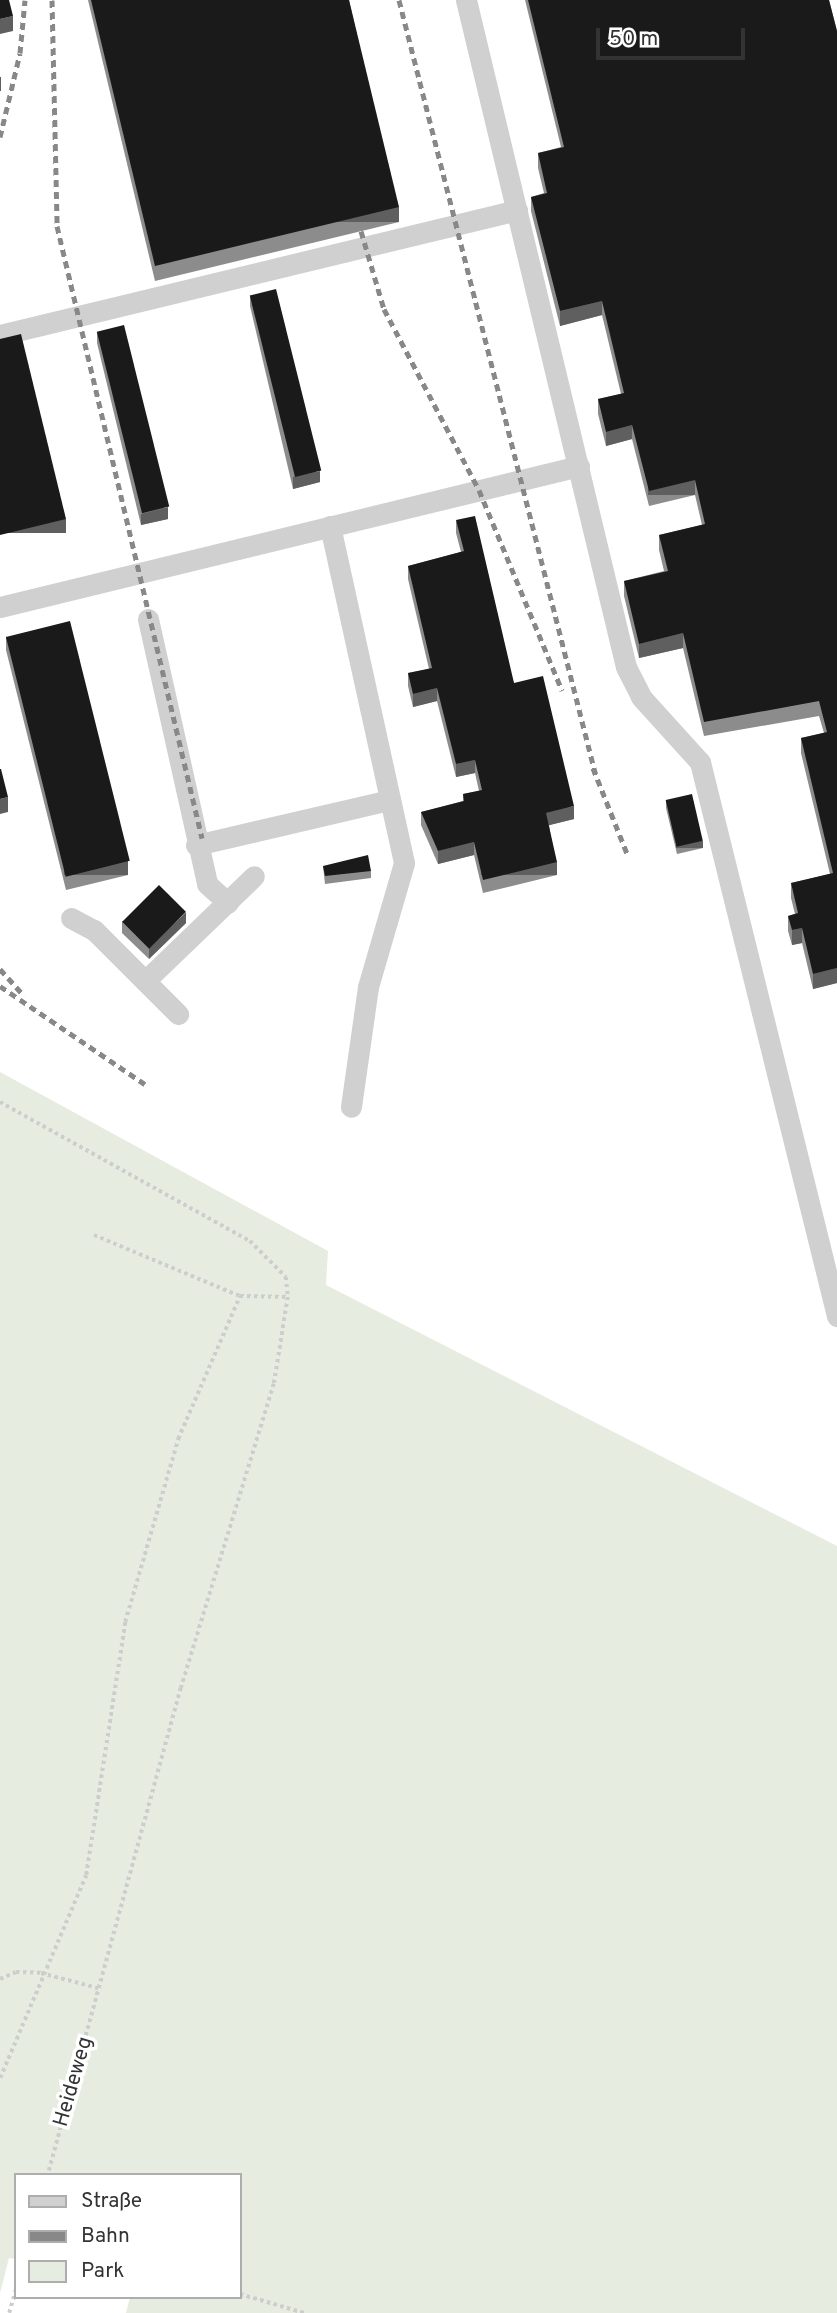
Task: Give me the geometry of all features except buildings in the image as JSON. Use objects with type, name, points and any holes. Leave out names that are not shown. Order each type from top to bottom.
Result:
[{"type":"lane","points":[[466,0],[626,667],[641,697],[700,762],[837,1316]]},
{"type":"lane","points":[[0,335],[517,210]]},
{"type":"lane","points":[[0,607],[579,466]]},
{"type":"lane","points":[[330,526],[404,863],[368,987],[351,1107]]},
{"type":"lane","points":[[148,619],[196,845],[207,884],[228,903]]},
{"type":"lane","points":[[196,845],[390,800]]},
{"type":"lane","points":[[145,981],[254,876]]},
{"type":"lane","points":[[71,918],[94,930],[178,1014]]},
{"type":"path","points":[[0,1102],[250,1241],[286,1277],[288,1297],[240,1296],[94,1235]]},
{"type":"path","points":[[0,2078],[41,1973],[86,1875],[125,1622],[177,1439],[240,1296]]},
{"type":"path","name":"Heideweg","points":[[49,2173],[101,1989],[181,1688],[274,1384],[288,1297]]},
{"type":"path","points":[[0,1979],[16,1972],[41,1973],[101,1989]]},
{"type":"path","points":[[242,2295],[304,2313]]},
{"type":"path","points":[[9,2313],[14,2296]]},
{"type":"green space","points":[[0,1072],[328,1251],[326,1285],[837,1546],[837,2313],[126,2313],[130,2299],[242,2299],[242,2173],[14,2173],[14,2259],[9,2258],[0,2293]]},
{"type":"railway","points":[[0,137],[20,53],[25,0]]},
{"type":"railway","points":[[52,0],[57,226],[202,838]]},
{"type":"railway","points":[[399,0],[596,776]]},
{"type":"railway","points":[[361,231],[384,309],[479,490],[562,690]]},
{"type":"railway","points":[[593,768],[628,856]]},
{"type":"railway","points":[[0,969],[24,996]]},
{"type":"railway","points":[[0,986],[145,1084]]}]
